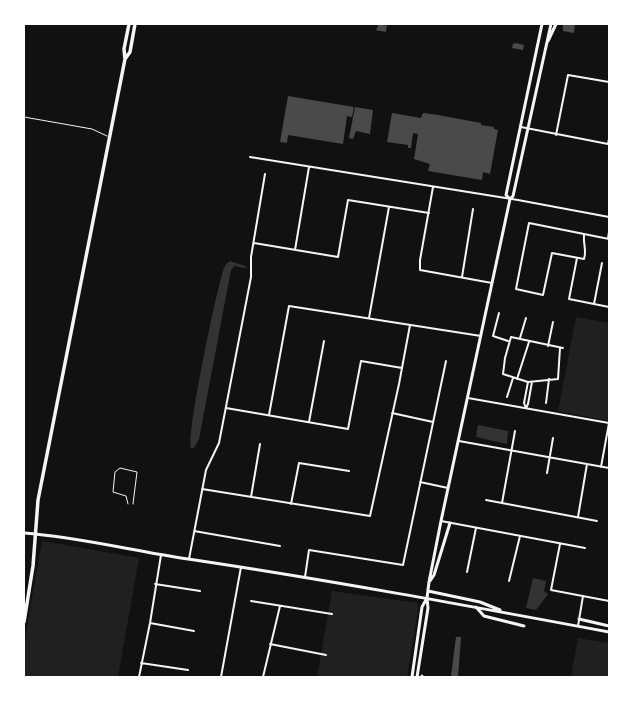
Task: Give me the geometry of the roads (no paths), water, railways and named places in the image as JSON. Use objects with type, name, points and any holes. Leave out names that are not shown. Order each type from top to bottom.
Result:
[{"type":"highway","points":[[24,622],[30,585],[38,500],[125,59],[124,49],[129,24]]},
{"type":"highway","points":[[125,59],[130,52],[135,24]]},
{"type":"main road","points":[[510,200],[506,195],[542,24]]},
{"type":"main road","points":[[417,677],[428,608],[427,598],[429,582],[441,521],[510,200],[513,196],[551,24]]},
{"type":"main road","points":[[547,42],[551,37],[556,24]]},
{"type":"main road","points":[[429,582],[434,575],[450,522]]},
{"type":"main road","points":[[24,533],[189,560],[241,566],[427,598],[609,632]]},
{"type":"main road","points":[[428,591],[480,602],[507,613]]},
{"type":"main road","points":[[412,676],[422,607],[427,598]]},
{"type":"main road","points":[[476,607],[484,616],[524,626]]},
{"type":"main road","points":[[579,619],[609,626]]},
{"type":"street","points":[[556,135],[568,75],[609,82]]},
{"type":"street","points":[[521,127],[608,144],[609,139]]},
{"type":"street","points":[[250,157],[609,217]]},
{"type":"street","points":[[295,250],[309,166]]},
{"type":"street","points":[[189,560],[206,470],[219,443],[226,408],[251,277],[251,257],[265,174]]},
{"type":"street","points":[[433,187],[420,260],[420,270],[492,283]]},
{"type":"street","points":[[254,243],[338,257],[348,200],[429,213]]},
{"type":"street","points":[[368,318],[389,207]]},
{"type":"street","points":[[462,277],[473,208]]},
{"type":"street","points":[[584,235],[583,242],[586,249],[584,259],[552,253],[543,295],[516,289],[529,223],[608,239],[609,232]]},
{"type":"street","points":[[577,258],[569,299],[609,307]]},
{"type":"street","points":[[594,304],[602,263]]},
{"type":"street","points":[[269,415],[289,306],[481,336]]},
{"type":"street","points":[[499,314],[493,336],[509,341]]},
{"type":"street","points":[[520,338],[526,318]]},
{"type":"street","points":[[548,346],[553,322]]},
{"type":"street","points":[[202,489],[370,516],[410,325]]},
{"type":"street","points":[[560,348],[558,378],[528,382],[503,374],[511,337],[563,348]]},
{"type":"street","points":[[309,422],[324,341]]},
{"type":"street","points":[[516,379],[529,342]]},
{"type":"street","points":[[226,408],[348,429],[360,361],[402,368]]},
{"type":"street","points":[[305,577],[310,550],[403,565],[446,361]]},
{"type":"street","points":[[507,397],[513,378]]},
{"type":"street","points":[[546,403],[549,379]]},
{"type":"street","points":[[526,408],[524,403],[528,382]]},
{"type":"street","points":[[526,408],[532,382]]},
{"type":"street","points":[[468,398],[609,423],[601,467]]},
{"type":"street","points":[[392,414],[433,422]]},
{"type":"street","points":[[502,503],[515,431]]},
{"type":"street","points":[[547,473],[553,438]]},
{"type":"street","points":[[458,441],[609,468]]},
{"type":"street","points":[[251,497],[260,444]]},
{"type":"street","points":[[291,504],[299,463],[350,471]]},
{"type":"street","points":[[578,517],[587,464]]},
{"type":"street","points":[[420,482],[448,488]]},
{"type":"street","points":[[486,500],[597,521]]},
{"type":"street","points":[[441,521],[585,548]]},
{"type":"street","points":[[467,572],[476,528]]},
{"type":"street","points":[[194,531],[280,546]]},
{"type":"street","points":[[509,581],[520,536]]},
{"type":"street","points":[[560,544],[551,590],[609,601]]},
{"type":"street","points":[[139,677],[150,623],[155,584],[161,555]]},
{"type":"street","points":[[221,677],[241,566]]},
{"type":"street","points":[[155,584],[200,591]]},
{"type":"street","points":[[578,626],[583,596]]},
{"type":"street","points":[[251,601],[332,614]]},
{"type":"street","points":[[263,677],[280,606]]},
{"type":"street","points":[[150,623],[194,631]]},
{"type":"street","points":[[270,644],[326,655]]},
{"type":"street","points":[[141,663],[188,670]]},
{"type":"lane","points":[[128,504],[126,496],[113,492],[115,472],[120,468],[137,472],[133,504]]}]
